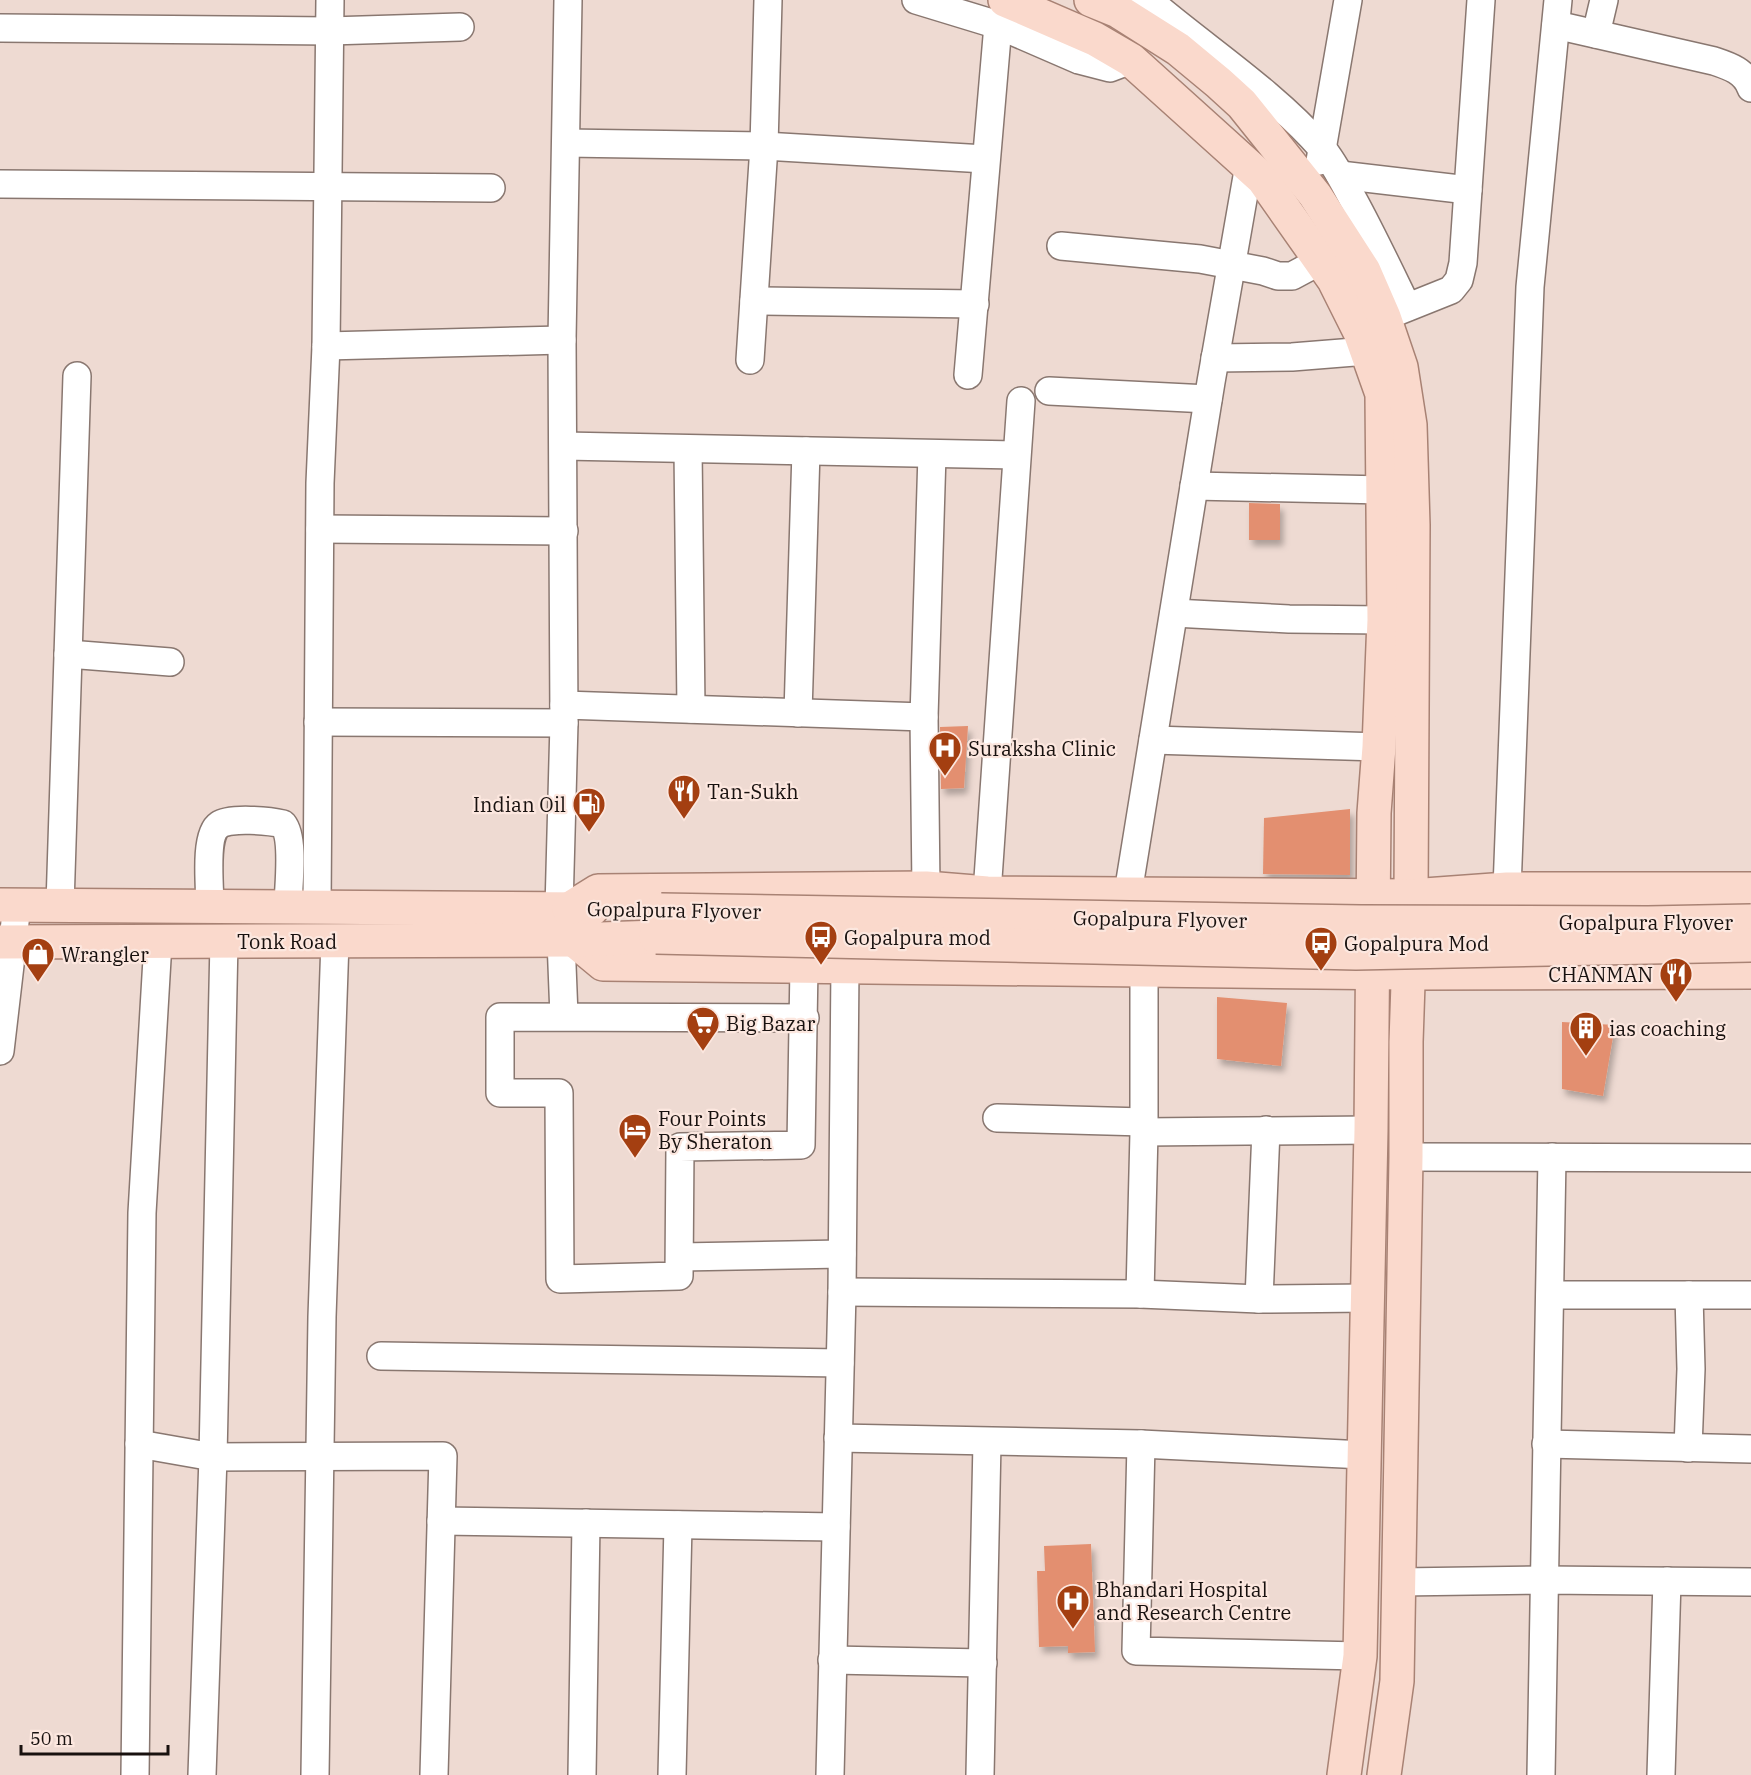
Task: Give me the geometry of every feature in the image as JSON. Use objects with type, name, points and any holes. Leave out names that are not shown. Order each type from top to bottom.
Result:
[{"type":"main road","points":[[1136,9],[1178,50],[1219,82],[1327,185],[1364,271],[1396,312],[1401,368],[1410,425],[1413,525],[1411,896],[1406,1042],[1397,1681],[1384,1775]]},
{"type":"main road","points":[[1002,13],[1095,39],[1131,60],[1249,165],[1263,180],[1334,280],[1360,332],[1382,394],[1384,620],[1374,813],[1371,1130],[1360,1656],[1344,1775]]},
{"type":"main road","points":[[1751,890],[1507,889],[1411,896],[1044,893],[926,888],[598,891],[566,924],[603,964],[1371,973],[1751,972]]},
{"type":"main road","points":[[1633,889],[1633,972]]},
{"type":"main road","points":[[1043,969],[1044,893]]},
{"type":"main road","name":"Tonk Road","points":[[8,905],[303,907],[566,924]]},
{"type":"main road","name":"Gopalpura Flyover","points":[[566,924],[1751,921]]},
{"type":"main road","name":"Tonk Road","points":[[6,942],[335,941],[566,924]]},
{"type":"main road","name":"Gopalpura Flyover","points":[[659,924],[1356,952],[1751,945]]},
{"type":"street","points":[[303,907],[318,722],[320,483],[326,346],[330,0]]},
{"type":"street","points":[[564,1016],[566,924],[562,340],[568,0]]},
{"type":"street","points":[[750,360],[764,146],[768,0]]},
{"type":"street","points":[[916,0],[1002,13],[1079,60],[1110,68],[1131,60]]},
{"type":"street","points":[[1348,0],[1322,148],[1327,185],[1468,189]]},
{"type":"street","points":[[1396,312],[1451,290],[1459,280],[1463,262],[1481,0]]},
{"type":"street","points":[[1596,34],[1604,0]]},
{"type":"street","points":[[1136,9],[1248,80],[1291,117],[1322,148]]},
{"type":"street","points":[[1507,889],[1530,287],[1557,12],[1596,34],[1728,66],[1743,74],[1751,88]]},
{"type":"street","points":[[968,375],[985,159],[1002,13]]},
{"type":"street","points":[[0,28],[330,31],[460,27]]},
{"type":"street","points":[[566,143],[764,146],[985,159]]},
{"type":"street","points":[[1128,893],[1208,399],[1249,165]]},
{"type":"street","points":[[0,184],[491,188]]},
{"type":"street","points":[[1061,246],[1200,259],[1232,264],[1278,276],[1292,276],[1320,261]]},
{"type":"street","points":[[754,300],[975,304]]},
{"type":"street","points":[[326,346],[562,340]]},
{"type":"street","points":[[1215,358],[1292,357],[1367,351]]},
{"type":"street","points":[[60,905],[77,376]]},
{"type":"street","points":[[1049,392],[1208,399]]},
{"type":"street","points":[[987,892],[1021,401]]},
{"type":"street","points":[[564,446],[1017,455]]},
{"type":"street","points":[[688,449],[691,709]]},
{"type":"street","points":[[798,713],[806,451]]},
{"type":"street","points":[[926,888],[924,717],[932,454]]},
{"type":"street","points":[[1194,486],[1384,490]]},
{"type":"street","points":[[320,529],[564,531]]},
{"type":"street","points":[[1174,613],[1290,619],[1384,620]]},
{"type":"street","points":[[68,654],[170,662]]},
{"type":"street","points":[[318,722],[691,709],[924,717]]},
{"type":"street","points":[[1153,740],[1379,747]]},
{"type":"street","points":[[210,906],[210,846],[214,831],[218,825],[227,822],[254,821],[283,824],[287,828],[303,907]]},
{"type":"street","points":[[0,1051],[8,905]]},
{"type":"street","points":[[202,1775],[213,1457],[224,941]]},
{"type":"street","points":[[315,1775],[322,1317],[335,941]]},
{"type":"street","points":[[135,1775],[142,1213],[158,942]]},
{"type":"street","points":[[801,1145],[805,1018],[804,966]]},
{"type":"street","points":[[831,1775],[842,1292],[845,967]]},
{"type":"street","points":[[1140,1294],[1144,1127],[1144,970]]},
{"type":"street","points":[[805,1018],[502,1017],[499,1019],[500,1093],[559,1093],[560,1279],[562,1280],[677,1277],[686,1256],[680,1147],[843,1145]]},
{"type":"street","points":[[997,1118],[1144,1127],[1371,1130]]},
{"type":"street","points":[[1259,1299],[1266,1130]]},
{"type":"street","points":[[1406,1157],[1751,1158]]},
{"type":"street","points":[[1541,1775],[1552,1157]]},
{"type":"street","points":[[686,1256],[842,1254]]},
{"type":"street","points":[[842,1292],[1140,1294],[1259,1299],[1368,1298]]},
{"type":"street","points":[[1550,1295],[1751,1295]]},
{"type":"street","points":[[1688,1448],[1691,1369],[1689,1295]]},
{"type":"street","points":[[381,1356],[840,1363]]},
{"type":"street","points":[[838,1438],[1141,1444],[1364,1455]]},
{"type":"street","points":[[980,1775],[987,1442]]},
{"type":"street","points":[[139,1444],[213,1457],[443,1456],[434,1775]]},
{"type":"street","points":[[1141,1444],[1136,1651],[1360,1656]]},
{"type":"street","points":[[1546,1444],[1751,1449]]},
{"type":"street","points":[[441,1521],[836,1527]]},
{"type":"street","points":[[582,1775],[586,1523]]},
{"type":"street","points":[[672,1775],[678,1525]]},
{"type":"street","points":[[1399,1582],[1544,1580],[1751,1582]]},
{"type":"street","points":[[1661,1775],[1667,1581]]},
{"type":"street","points":[[832,1660],[983,1663]]},
{"type":"building","points":[[1249,503],[1280,504],[1280,540],[1249,540]]},
{"type":"building","points":[[968,726],[964,788],[941,789],[940,727]]},
{"type":"building","points":[[1350,809],[1350,875],[1263,874],[1264,818]]},
{"type":"building","points":[[1217,997],[1287,1003],[1281,1066],[1217,1059]]},
{"type":"building","name":"ias coaching","points":[[1562,1022],[1615,1025],[1603,1096],[1562,1089]]},
{"type":"building","points":[[1091,1544],[1095,1652],[1068,1653],[1068,1646],[1039,1647],[1037,1571],[1045,1571],[1044,1546]]},
{"type":"place","name":"Suraksha Clinic","points":[[945,777]]},
{"type":"place","name":"Tan-Sukh","points":[[684,820]]},
{"type":"place","name":"Indian Oil","points":[[589,833]]},
{"type":"place","name":"Gopalpura mod","points":[[821,966]]},
{"type":"place","name":"Gopalpura Mod","points":[[1321,972]]},
{"type":"place","name":"Wrangler","points":[[38,983]]},
{"type":"place","name":"CHANMAN","points":[[1676,1003]]},
{"type":"place","name":"Big Bazar","points":[[703,1052]]},
{"type":"place","name":"ias coaching","points":[[1586,1057]]},
{"type":"place","name":"Four Points By Sheraton","points":[[635,1159]]},
{"type":"place","name":"Bhandari Hospital and Research Centre","points":[[1073,1630]]}]
